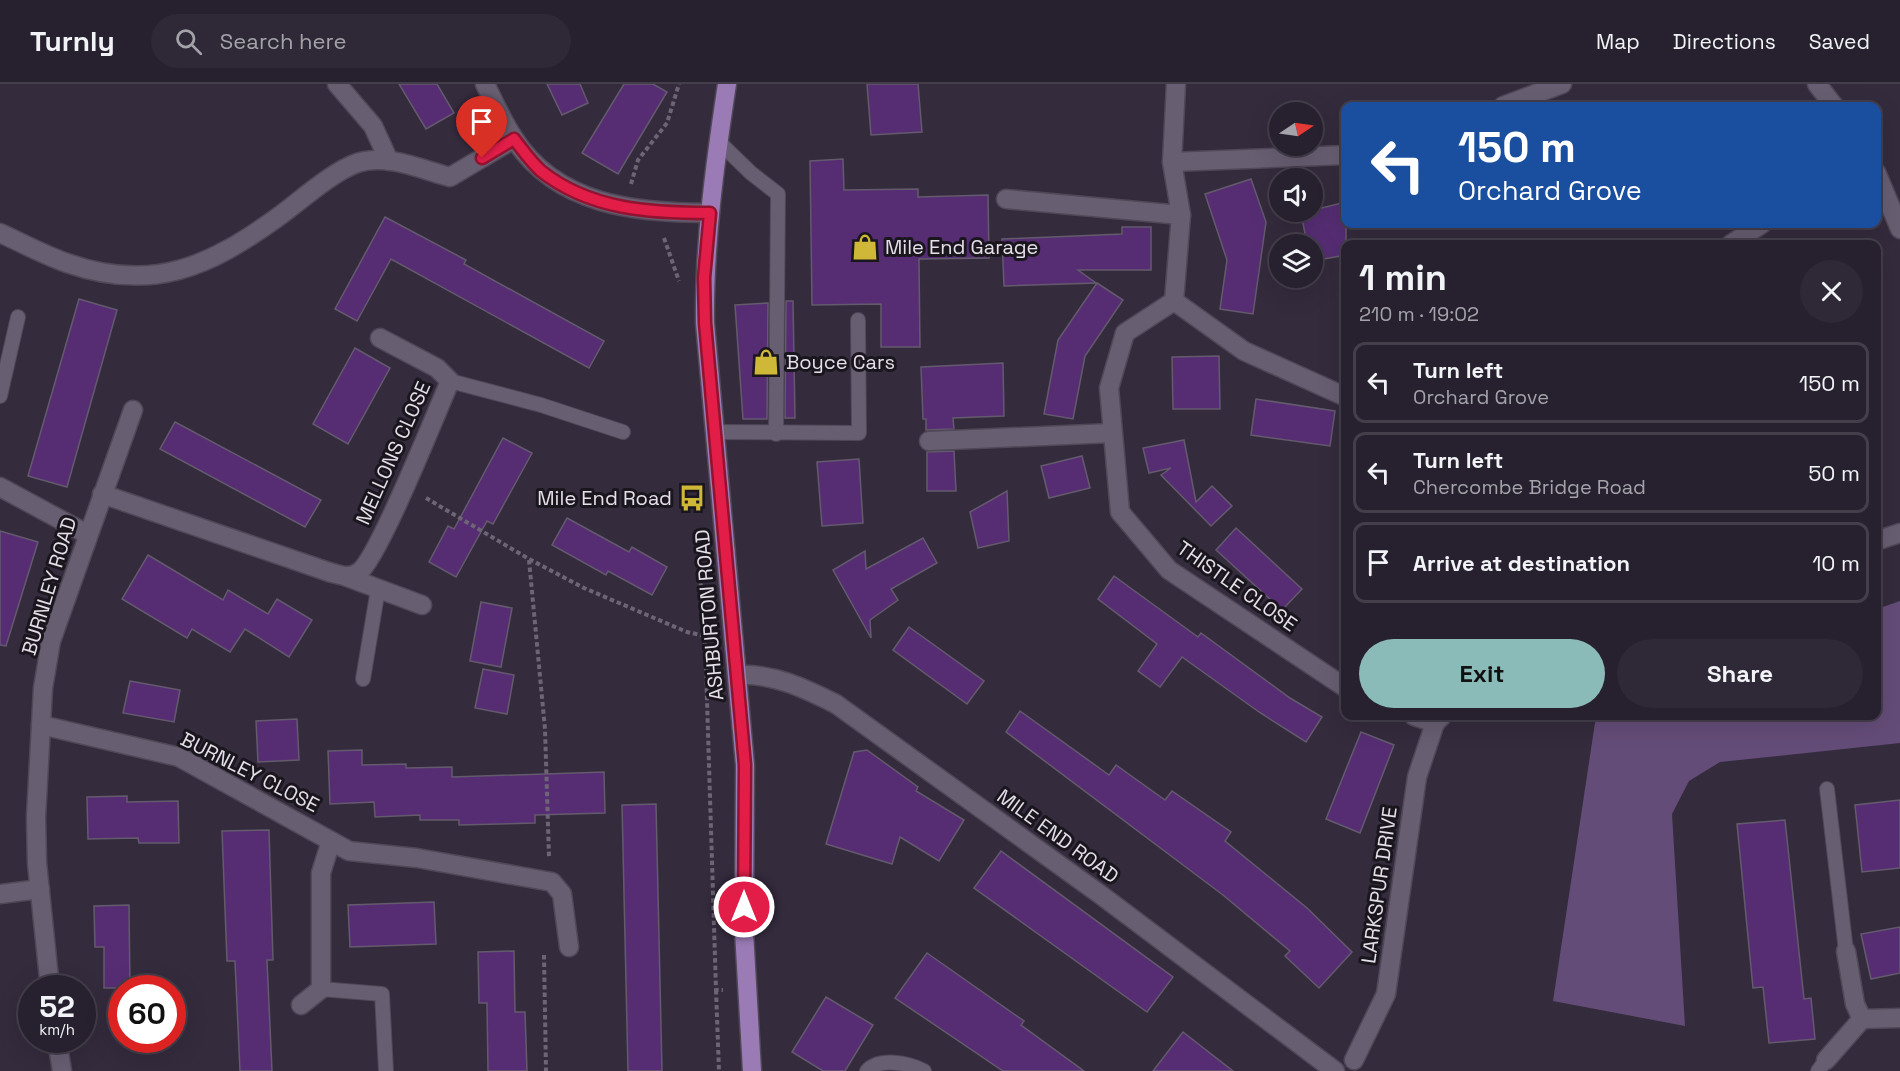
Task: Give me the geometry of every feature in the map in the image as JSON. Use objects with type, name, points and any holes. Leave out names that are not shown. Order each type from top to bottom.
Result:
[{"type":"main road","name":"ASHBURTON ROAD","points":[[727,84],[718,141],[704,278],[705,323],[745,765],[744,931],[752,1071]]},
{"type":"street","points":[[337,84],[373,126],[389,161]]},
{"type":"street","points":[[485,84],[514,139],[540,170],[574,192],[625,209],[655,213],[710,213]]},
{"type":"street","points":[[1176,84],[1172,162],[1181,215],[1174,301],[1244,351],[1341,395]]},
{"type":"street","points":[[1514,102],[1562,84]]},
{"type":"street","points":[[1818,84],[1831,102]]},
{"type":"street","points":[[0,233],[67,263],[106,273],[168,274],[208,262],[358,163],[389,161],[450,177],[514,139]]},
{"type":"street","points":[[1172,162],[1341,155]]},
{"type":"street","points":[[1881,184],[1900,229]]},
{"type":"street","points":[[1006,199],[1181,215]]},
{"type":"street","points":[[1737,240],[1756,228]]},
{"type":"street","name":"THISTLE CLOSE","points":[[1174,301],[1125,333],[1109,388],[1120,512],[1169,570],[1341,685]]},
{"type":"street","name":"MELLONS CLOSE","points":[[347,577],[360,571],[371,556],[450,381],[437,368],[380,338]]},
{"type":"street","name":"BURNLEY ROAD","points":[[49,975],[36,817],[43,688],[51,641],[87,534],[133,410]]},
{"type":"street","points":[[929,441],[1112,433]]},
{"type":"street","points":[[0,487],[87,534]]},
{"type":"street","points":[[102,494],[422,604]]},
{"type":"street","points":[[1881,539],[1900,533]]},
{"type":"street","name":"MILE END ROAD","points":[[737,675],[755,674],[797,685],[836,704],[1110,902],[1335,1071]]},
{"type":"street","name":"LARKSPUR DRIVE","points":[[1354,1060],[1386,994],[1417,777],[1439,720]]},
{"type":"street","name":"BURNLEY CLOSE","points":[[41,725],[179,757],[349,851],[417,858],[552,882]]},
{"type":"street","points":[[301,1005],[321,989],[321,873],[331,841]]},
{"type":"street","points":[[552,882],[562,894],[569,947]]},
{"type":"street","points":[[0,894],[40,889]]},
{"type":"street","points":[[1846,951],[1855,1004],[1862,1019]]},
{"type":"street","points":[[1822,1066],[1862,1019],[1900,1018]]},
{"type":"street","points":[[59,1053],[62,1071]]},
{"type":"lane","points":[[718,141],[751,173],[778,194],[776,434]]},
{"type":"lane","points":[[0,396],[18,317]]},
{"type":"lane","points":[[714,432],[859,433],[858,320]]},
{"type":"lane","points":[[450,381],[541,405],[624,432]]},
{"type":"lane","points":[[363,679],[378,589]]},
{"type":"lane","points":[[1827,789],[1846,951]]},
{"type":"lane","points":[[321,989],[382,994],[386,1071]]},
{"type":"lane","points":[[867,1071],[871,1067],[890,1062],[924,1071]]},
{"type":"path","points":[[625,209],[638,160],[667,123],[679,84]]},
{"type":"path","points":[[654,236],[665,238],[678,278],[679,290]]},
{"type":"path","points":[[405,485],[529,559],[584,588],[687,632],[705,636]]},
{"type":"path","points":[[529,559],[545,729],[548,843],[552,882]]},
{"type":"path","points":[[699,568],[705,636],[718,1071]]},
{"type":"path","points":[[546,1071],[543,972],[545,949],[567,926]]},
{"type":"path","points":[[716,990],[747,988]]},
{"type":"shaded area","points":[[1900,601],[1900,743],[1720,762],[1689,781],[1672,814],[1685,1026],[1553,1001],[1595,720],[1881,720],[1881,608]]},
{"type":"building","points":[[399,84],[437,84],[454,113],[426,129]]},
{"type":"building","points":[[547,84],[580,84],[588,103],[562,115]]},
{"type":"building","points":[[624,84],[653,84],[667,92],[618,174],[582,153]]},
{"type":"building","points":[[867,84],[918,84],[922,132],[871,135]]},
{"type":"building","name":"Mile End Garage","points":[[843,159],[844,190],[918,189],[918,197],[988,195],[989,258],[919,259],[920,347],[881,347],[881,304],[812,305],[810,161]]},
{"type":"building","points":[[1251,179],[1266,222],[1253,314],[1220,309],[1227,260],[1205,194]]},
{"type":"building","points":[[1341,203],[1341,228],[1346,228],[1346,240],[1341,240],[1341,256],[1323,259],[1323,234],[1305,234],[1303,222],[1323,222],[1323,208]]},
{"type":"building","points":[[385,217],[466,260],[464,264],[604,341],[589,368],[391,259],[357,321],[335,309]]},
{"type":"building","points":[[1122,227],[1151,227],[1151,270],[1078,270],[1096,283],[1004,286],[1002,239],[1122,234]]},
{"type":"building","points":[[1097,283],[1123,300],[1085,356],[1073,419],[1044,414],[1058,340]]},
{"type":"building","points":[[79,299],[117,310],[67,487],[28,476]]},
{"type":"building","points":[[786,301],[793,301],[795,418],[785,418]]},
{"type":"building","points":[[768,303],[767,419],[743,419],[735,305]]},
{"type":"building","points":[[355,348],[390,368],[348,444],[313,424]]},
{"type":"building","points":[[1219,356],[1220,409],[1173,409],[1172,357]]},
{"type":"building","points":[[1003,363],[1004,416],[953,418],[954,429],[926,430],[926,419],[923,419],[921,367]]},
{"type":"building","points":[[1256,399],[1335,411],[1330,446],[1251,435]]},
{"type":"building","points":[[175,422],[321,500],[305,527],[160,449]]},
{"type":"building","points":[[503,438],[532,453],[493,524],[487,521],[456,577],[429,562],[448,526],[454,529]]},
{"type":"building","points":[[1184,440],[1196,502],[1212,486],[1232,506],[1211,526],[1161,475],[1171,468],[1149,473],[1143,448]]},
{"type":"building","points":[[954,451],[956,491],[927,491],[927,452]]},
{"type":"building","points":[[1082,456],[1090,488],[1049,498],[1041,466]]},
{"type":"building","points":[[859,459],[863,523],[822,526],[817,462]]},
{"type":"building","points":[[1007,491],[1009,541],[978,548],[970,512]]},
{"type":"building","points":[[567,518],[629,552],[632,547],[667,567],[652,595],[608,571],[606,575],[552,545]]},
{"type":"building","points":[[1236,528],[1302,589],[1282,610],[1216,550]]},
{"type":"building","points":[[0,531],[38,542],[6,646],[0,645]]},
{"type":"building","points":[[923,538],[937,563],[891,589],[898,600],[870,620],[871,638],[833,570],[865,551],[866,569]]},
{"type":"building","points":[[148,555],[223,600],[228,590],[268,614],[277,599],[312,620],[289,657],[245,629],[230,652],[192,629],[187,638],[122,599]]},
{"type":"building","points":[[1114,576],[1198,637],[1201,633],[1290,698],[1322,717],[1306,742],[1259,712],[1182,657],[1160,687],[1138,671],[1157,644],[1098,599]]},
{"type":"building","points":[[481,602],[512,608],[501,667],[470,661]]},
{"type":"building","points":[[909,627],[984,681],[967,704],[893,650]]},
{"type":"building","points":[[483,669],[514,675],[507,714],[475,708]]},
{"type":"building","points":[[130,681],[180,690],[174,722],[123,713]]},
{"type":"building","points":[[1020,711],[1109,775],[1116,765],[1165,800],[1172,791],[1231,832],[1225,841],[1307,908],[1352,952],[1319,988],[1285,956],[1290,951],[1223,895],[1006,732]]},
{"type":"building","points":[[297,719],[299,760],[258,762],[256,721]]},
{"type":"building","points":[[1361,732],[1394,745],[1360,833],[1326,819]]},
{"type":"building","points":[[362,750],[362,765],[406,764],[406,768],[452,767],[452,777],[604,772],[605,813],[535,815],[535,823],[459,825],[459,820],[420,820],[420,815],[375,817],[374,802],[330,804],[328,751]]},
{"type":"building","points":[[867,750],[918,787],[916,791],[964,820],[939,861],[900,837],[892,864],[826,844],[854,752]]},
{"type":"building","points":[[127,796],[127,802],[178,801],[179,843],[139,843],[138,838],[88,839],[87,797]]},
{"type":"building","points":[[1900,800],[1900,868],[1862,872],[1855,805]]},
{"type":"building","points":[[656,804],[662,1071],[628,1071],[622,805]]},
{"type":"building","points":[[1785,820],[1804,999],[1811,998],[1815,1039],[1769,1043],[1763,987],[1753,988],[1737,824]]},
{"type":"building","points":[[269,830],[273,960],[267,960],[272,1071],[240,1071],[235,961],[227,961],[222,831]]},
{"type":"building","points":[[1001,851],[1173,977],[1147,1012],[974,888]]},
{"type":"building","points":[[434,902],[436,944],[350,947],[348,905]]},
{"type":"building","points":[[129,905],[130,975],[108,975],[108,988],[104,988],[104,947],[95,947],[94,906]]},
{"type":"building","points":[[1900,927],[1900,973],[1871,979],[1861,934]]},
{"type":"building","points":[[514,951],[515,1012],[525,1012],[527,1071],[488,1071],[487,1003],[479,1003],[478,952]]},
{"type":"building","points":[[927,953],[1024,1021],[1021,1025],[1084,1071],[1003,1071],[895,998]]},
{"type":"building","points":[[826,997],[873,1025],[845,1071],[823,1071],[792,1052]]},
{"type":"building","points":[[1183,1032],[1233,1071],[1153,1071]]},
{"type":"place","name":"Mile End Garage","points":[[865,247]]},
{"type":"place","name":"Boyce Cars","points":[[766,362]]},
{"type":"place","name":"Mile End Road","points":[[692,498]]},
{"type":"route","points":[[482,158],[514,139],[540,170],[574,192],[625,209],[655,213],[710,213],[704,278],[705,323],[708,379],[725,532],[745,765],[744,907]]}]
